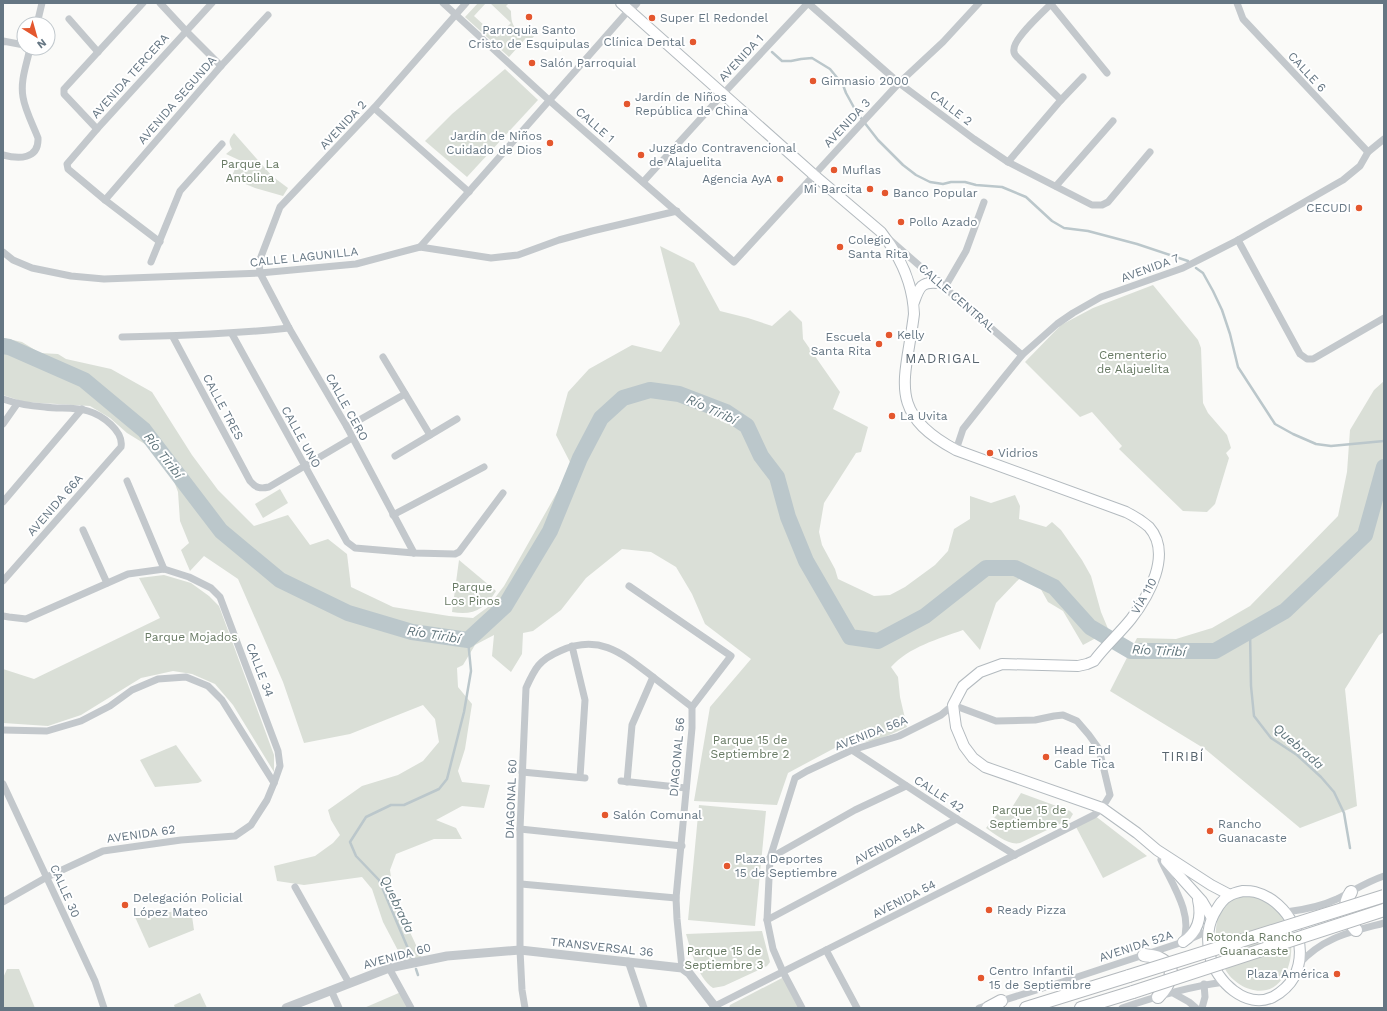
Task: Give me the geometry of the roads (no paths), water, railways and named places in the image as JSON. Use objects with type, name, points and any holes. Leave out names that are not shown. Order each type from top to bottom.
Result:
[{"type":"highway","points":[[1350,892],[1346,898],[1345,911],[1351,925],[1356,930]]},
{"type":"highway","points":[[1026,1008],[1384,896]]},
{"type":"highway","points":[[1081,1008],[1384,910]]},
{"type":"highway","points":[[1144,955],[1159,958],[1165,962],[1170,970],[1171,976],[1169,984],[1158,997]]},
{"type":"highway","points":[[988,1008],[1002,1001]]},
{"type":"main road","name":"CALLE CENTRAL","points":[[621,3],[632,6],[723,94],[814,175],[882,232]]},
{"type":"main road","name":"VÍA 110","points":[[882,232],[890,242],[900,261],[914,302],[914,314],[905,379],[905,397],[907,405],[925,430],[941,442],[956,450],[1126,512],[1150,528],[1156,539],[1158,551],[1156,574],[1145,599],[1130,620],[1096,658],[1087,664],[1078,666],[1002,664],[980,672],[963,686],[953,706]]},
{"type":"main road","points":[[914,302],[921,286],[930,282],[941,285]]},
{"type":"main road","points":[[953,706],[956,727],[964,746],[973,758],[985,767],[1102,808],[1137,833],[1157,850],[1211,885],[1230,895]]},
{"type":"main road","points":[[1157,850],[1202,901],[1212,918]]},
{"type":"main road","points":[[1183,942],[1188,939],[1195,930],[1199,920],[1200,910],[1198,899],[1192,890]]},
{"type":"main road","points":[[1243,891],[1254,891],[1270,898],[1286,912],[1297,932],[1300,951],[1297,972],[1290,984],[1266,1004],[1255,1000],[1247,1003],[1225,982],[1218,973],[1210,957],[1208,931],[1212,918],[1219,904],[1230,895],[1243,891]]},
{"type":"street","points":[[39,16],[42,3]]},
{"type":"street","points":[[96,129],[64,94],[64,89],[143,3]]},
{"type":"street","points":[[160,3],[221,66]]},
{"type":"street","name":"AVENIDA TERCERA","points":[[105,200],[66,167],[67,164],[96,129],[212,3]]},
{"type":"street","name":"CALLE 1","points":[[443,3],[550,101],[734,262]]},
{"type":"street","name":"AVENIDA 2","points":[[260,273],[259,262],[280,207],[374,108],[466,3]]},
{"type":"street","name":"CALLE 2","points":[[808,3],[899,83],[953,124],[1008,162],[1092,205],[1097,206],[1108,202],[1150,152]]},
{"type":"street","name":"AVENIDA 1","points":[[643,182],[808,3]]},
{"type":"street","name":"AVENIDA 3","points":[[734,262],[899,83],[944,42],[979,3]]},
{"type":"street","points":[[1061,100],[1014,54],[1014,47],[1017,42],[1051,3],[1107,73]]},
{"type":"street","name":"CALLE 6","points":[[1237,3],[1243,19],[1368,152]]},
{"type":"street","points":[[420,247],[632,6]]},
{"type":"street","name":"AVENIDA SEGUNDA","points":[[105,200],[221,66],[268,15]]},
{"type":"street","points":[[69,19],[98,52]]},
{"type":"street","points":[[3,42],[16,43]]},
{"type":"street","points":[[3,148],[5,156],[25,158],[35,150],[38,143],[38,138],[23,98],[22,91],[28,56]]},
{"type":"street","points":[[1008,162],[1061,100],[1083,77]]},
{"type":"street","points":[[374,108],[469,192]]},
{"type":"street","points":[[1056,186],[1113,121]]},
{"type":"street","name":"AVENIDA 7","points":[[956,450],[963,429],[1022,355],[1057,324],[1101,297],[1183,268],[1238,240],[1343,180],[1360,166],[1368,152],[1384,139]]},
{"type":"street","points":[[152,262],[180,192],[222,144]]},
{"type":"street","points":[[105,200],[160,242]]},
{"type":"street","points":[[941,285],[966,251],[984,202]]},
{"type":"street","name":"CALLE LAGUNILLA","points":[[3,252],[13,260],[32,268],[84,278],[104,279],[260,273],[356,264],[420,247],[491,258],[518,255],[559,240],[677,211]]},
{"type":"street","name":"CALLE CENTRAL","points":[[882,232],[1022,355]]},
{"type":"street","points":[[1238,240],[1300,354],[1307,359],[1313,359],[1384,318]]},
{"type":"street","name":"CALLE CERO","points":[[260,273],[289,328],[347,427],[414,553]]},
{"type":"street","points":[[122,337],[232,334],[289,328]]},
{"type":"street","name":"CALLE UNO","points":[[232,334],[347,542],[355,548],[414,553]]},
{"type":"street","name":"CALLE TRES","points":[[173,336],[250,481],[255,487],[262,489],[268,487],[304,466]]},
{"type":"street","points":[[383,357],[430,435]]},
{"type":"street","points":[[347,427],[405,394]]},
{"type":"street","points":[[3,399],[17,404],[45,408],[82,409]]},
{"type":"street","points":[[3,424],[17,404]]},
{"type":"street","points":[[4,500],[82,409]]},
{"type":"street","name":"AVENIDA 66A","points":[[3,581],[121,447],[122,442],[119,434],[110,425],[100,416],[82,409]]},
{"type":"street","points":[[395,456],[457,419]]},
{"type":"street","points":[[304,466],[352,438]]},
{"type":"street","points":[[393,515],[484,467]]},
{"type":"street","points":[[3,616],[9,618],[26,619],[128,574],[164,569],[127,481]]},
{"type":"street","points":[[414,553],[451,555],[459,552],[503,493]]},
{"type":"street","points":[[83,530],[107,583]]},
{"type":"street","name":"CALLE 34","points":[[164,569],[189,577],[211,588],[220,597],[278,751],[280,766],[267,800],[260,810]]},
{"type":"street","name":"DIAGONAL 56","points":[[629,586],[731,656],[692,707],[692,728],[676,898],[682,968]]},
{"type":"street","points":[[522,772],[582,777],[586,700],[572,646],[598,645],[614,650],[632,660],[692,707]]},
{"type":"street","name":"DIAGONAL 60","points":[[525,1008],[522,990],[520,950],[520,829],[526,688],[534,670],[548,656],[572,646]]},
{"type":"street","points":[[3,730],[48,731],[81,721],[110,706],[132,690],[158,679],[186,677],[208,686],[222,700],[274,783]]},
{"type":"street","points":[[653,677],[632,725],[624,781],[686,788]]},
{"type":"street","points":[[953,706],[996,721],[1035,720],[1054,716],[1063,716],[1077,721],[1099,749],[1110,795],[1102,808]]},
{"type":"street","name":"AVENIDA 56A","points":[[770,858],[795,778],[852,750],[899,736],[941,715],[953,706]]},
{"type":"street","name":"CALLE 42","points":[[852,750],[1015,855]]},
{"type":"street","name":"CALLE 30","points":[[3,784],[95,981],[104,1008]]},
{"type":"street","points":[[802,1008],[773,949],[767,920],[770,858],[855,810],[906,786]]},
{"type":"street","name":"AVENIDA 54","points":[[715,1007],[1094,815],[1102,808]]},
{"type":"street","name":"AVENIDA 62","points":[[3,902],[47,877],[103,850],[181,840],[235,836],[251,824],[260,810]]},
{"type":"street","name":"AVENIDA 54A","points":[[767,920],[957,819]]},
{"type":"street","points":[[520,829],[682,846]]},
{"type":"street","points":[[1157,850],[1185,914],[1186,933],[1183,942]]},
{"type":"street","points":[[1286,912],[1319,906],[1350,892],[1362,884],[1384,876]]},
{"type":"street","points":[[521,884],[676,898]]},
{"type":"street","points":[[295,887],[349,983]]},
{"type":"street","points":[[1299,964],[1308,953],[1335,937],[1384,923]]},
{"type":"street","name":"AVENIDA 52A","points":[[979,1008],[1183,942],[1208,931]]},
{"type":"street","name":"TRANSVERSAL 36","points":[[520,950],[682,968]]},
{"type":"street","name":"AVENIDA 60","points":[[286,1008],[389,968],[447,956],[520,950]]},
{"type":"street","points":[[826,950],[857,1008]]},
{"type":"street","points":[[628,961],[644,1008]]},
{"type":"street","points":[[389,968],[411,1008]]},
{"type":"street","points":[[682,968],[689,972],[715,1007]]},
{"type":"street","points":[[1122,1008],[1204,984],[1225,982]]},
{"type":"street","points":[[1202,1008],[1204,984]]},
{"type":"street","points":[[331,990],[339,1008]]},
{"type":"street","points":[[1173,993],[1189,1002],[1196,1008]]},
{"type":"waterway","points":[[772,52],[782,61],[812,58],[830,69],[843,85],[857,113],[878,140],[903,165],[916,175],[930,182],[943,184],[951,182],[965,182],[976,185],[1002,187],[1026,197],[1052,221],[1064,228],[1088,231],[1137,244],[1188,261]]},
{"type":"waterway","points":[[1196,268],[1203,273],[1222,310],[1230,334],[1238,367],[1275,424],[1316,444],[1331,446],[1384,441]]},
{"type":"waterway","name":"Río Tiribí","points":[[3,346],[9,347],[84,380],[144,430],[221,531],[280,580],[348,613],[412,632],[468,640],[505,606],[550,531],[580,458],[601,418],[623,398],[650,390],[679,394],[726,412],[747,426],[761,456],[777,477],[788,517],[806,561],[850,637],[878,641],[925,616],[986,568],[1015,568],[1054,587],[1090,627],[1131,651],[1215,651],[1285,611],[1365,535],[1384,467]]},
{"type":"waterway","name":"Quebrada","points":[[1250,631],[1251,686],[1254,716],[1271,738],[1297,755],[1321,777],[1334,792],[1344,813],[1350,848]]},
{"type":"waterway","points":[[412,958],[379,880],[356,856],[350,842],[366,817],[391,805],[404,805],[439,789],[447,779],[464,712],[471,671],[468,640]]},
{"type":"waterway","name":"Quebrada","points":[[416,969],[418,975]]},
{"type":"place","name":"Parroquia Santo Cristo de Esquipulas","points":[[529,17]]},
{"type":"place","name":"Super El Redondel","points":[[652,18]]},
{"type":"place","name":"Clínica Dental","points":[[693,42]]},
{"type":"place","name":"Salón Parroquial","points":[[532,63]]},
{"type":"place","name":"Gimnasio 2000","points":[[813,81]]},
{"type":"place","name":"Jardín de Niños República de China","points":[[627,104]]},
{"type":"place","name":"Jardín de Niños Cuidado de Dios","points":[[550,143]]},
{"type":"place","name":"Juzgado Contravencional de Alajuelita","points":[[641,155]]},
{"type":"place","name":"Muflas","points":[[834,170]]},
{"type":"place","name":"Agencia AyA","points":[[780,179]]},
{"type":"place","name":"Mi Barcita","points":[[870,189]]},
{"type":"place","name":"Banco Popular","points":[[885,193]]},
{"type":"place","name":"CECUDI","points":[[1359,208]]},
{"type":"place","name":"Pollo Azado","points":[[901,222]]},
{"type":"place","name":"Colegio Santa Rita","points":[[840,247]]},
{"type":"place","name":"Kelly","points":[[889,335]]},
{"type":"place","name":"Escuela Santa Rita","points":[[879,344]]},
{"type":"place","name":"La Uvita","points":[[892,416]]},
{"type":"place","name":"Vidrios","points":[[990,453]]},
{"type":"place","name":"Head End Cable Tica","points":[[1046,757]]},
{"type":"place","name":"Salón Comunal","points":[[605,815]]},
{"type":"place","name":"Rancho Guanacaste","points":[[1210,831]]},
{"type":"place","name":"Plaza Deportes 15 de Septiembre","points":[[727,866]]},
{"type":"place","name":"Delegación Policial López Mateo","points":[[125,905]]},
{"type":"place","name":"Ready Pizza","points":[[989,910]]},
{"type":"place","name":"Plaza América","points":[[1337,974]]},
{"type":"place","name":"Centro Infantil 15 de Septiembre","points":[[981,978]]},
{"type":"district","name":"MADRIGAL","points":[[943,358]]},
{"type":"district","name":"TIRIBÍ","points":[[1183,756]]},
{"type":"park label","name":"Parque La Antolina","points":[[250,171]]},
{"type":"park label","name":"Cementerio de Alajuelita","points":[[1133,362]]},
{"type":"park label","name":"Parque Los Pinos","points":[[472,594]]},
{"type":"park label","name":"Parque Mojados","points":[[191,637]]},
{"type":"park label","name":"Parque 15 de Septiembre 2","points":[[750,747]]},
{"type":"park label","name":"Parque 15 de Septiembre 5","points":[[1029,817]]},
{"type":"park label","name":"Rotonda Rancho Guanacaste","points":[[1254,944]]},
{"type":"park label","name":"Parque 15 de Septiembre 3","points":[[724,958]]}]
